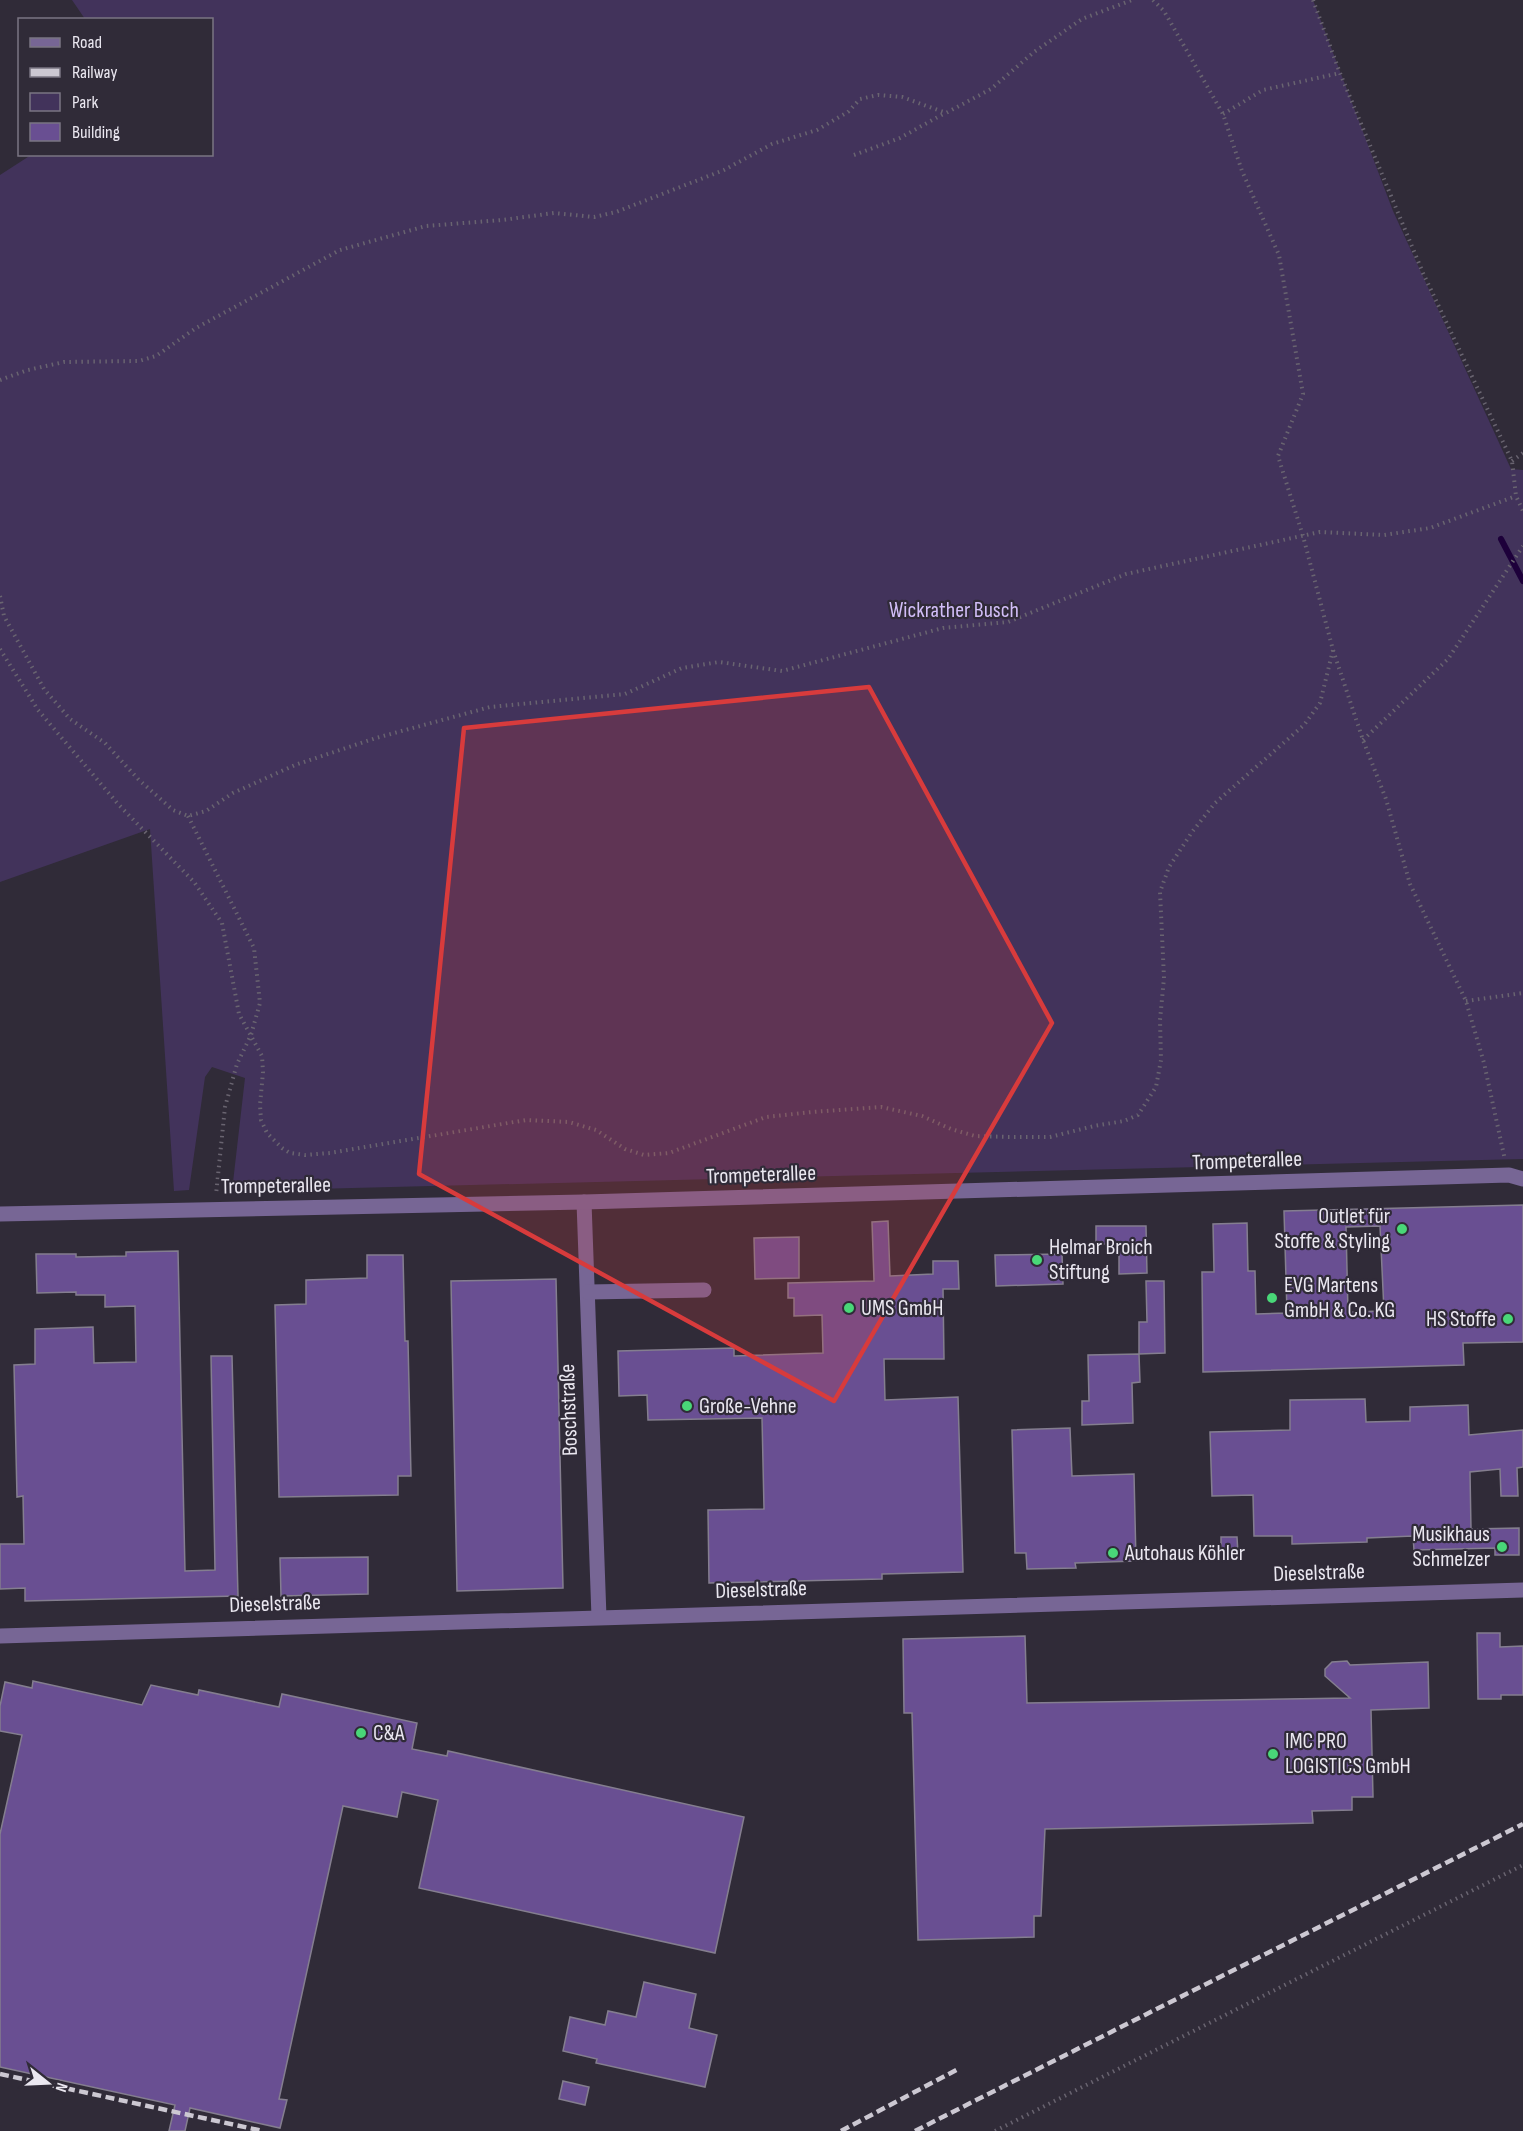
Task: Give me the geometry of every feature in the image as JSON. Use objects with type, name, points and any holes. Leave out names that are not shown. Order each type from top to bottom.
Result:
[{"type":"street","name":"Trompeterallee","points":[[0,1214],[584,1202],[1516,1177]]},
{"type":"street","name":"Boschstraße","points":[[584,1202],[599,1617]]},
{"type":"street","points":[[588,1292],[704,1290]]},
{"type":"street","name":"Dieselstraße","points":[[0,1636],[1523,1590]]},
{"type":"path","points":[[854,154],[900,138],[991,89],[1034,52],[1082,19],[1132,0]]},
{"type":"path","points":[[1153,0],[1164,11],[1223,114],[1242,171],[1279,255],[1303,394],[1278,456],[1304,536],[1333,650],[1363,740],[1386,799],[1410,884],[1466,1001],[1516,1177]]},
{"type":"path","points":[[1313,0],[1340,73],[1423,273],[1512,461],[1516,496],[1523,510]]},
{"type":"path","points":[[1223,114],[1263,90],[1340,73]]},
{"type":"path","points":[[0,380],[28,370],[64,362],[138,361],[156,356],[196,328],[340,250],[426,226],[554,213],[594,217],[616,212],[724,170],[772,144],[817,130],[848,112],[860,99],[878,95],[902,97],[946,113]]},
{"type":"path","points":[[1512,461],[1523,453]]},
{"type":"path","points":[[0,596],[4,616],[44,689],[70,719],[105,743],[139,780],[173,810],[188,816],[206,811],[233,793],[295,765],[376,738],[490,707],[625,694],[682,668],[719,662],[782,671],[943,628],[1008,622],[1126,574],[1320,532],[1384,535],[1430,528],[1516,496]]},
{"type":"path","points":[[1363,740],[1448,659],[1523,546]]},
{"type":"path","points":[[0,649],[38,711],[118,804],[194,882],[222,923],[239,1014],[262,1056],[261,1120],[267,1133],[282,1148],[290,1153],[304,1155],[330,1153],[526,1120],[569,1122],[596,1130],[625,1149],[644,1155],[669,1153],[766,1116],[881,1107],[922,1116],[951,1129],[975,1136],[1050,1137],[1124,1121],[1138,1115],[1156,1087],[1161,1060],[1160,1020],[1164,978],[1160,892],[1169,867],[1215,803],[1304,725],[1320,703],[1333,650]]},
{"type":"path","points":[[188,816],[254,948],[260,1003],[251,1035],[237,1064],[225,1107],[215,1210]]},
{"type":"path","points":[[1466,1001],[1523,993]]},
{"type":"path","points":[[995,2131],[1523,1864]]},
{"type":"highlighted area","points":[[869,687],[1052,1023],[834,1401],[419,1174],[464,728]]},
{"type":"green space","name":"Wickrather Busch","points":[[72,0],[1313,0],[1393,211],[1511,469],[1523,470],[1523,1159],[232,1191],[245,1078],[212,1067],[205,1077],[189,1190],[174,1191],[150,829],[0,882],[0,175],[29,156],[213,156],[213,18],[84,18]]},
{"type":"building","points":[[1523,1205],[1523,1342],[1463,1343],[1464,1365],[1203,1372],[1202,1272],[1214,1272],[1213,1224],[1247,1223],[1248,1271],[1255,1271],[1256,1314],[1287,1313],[1284,1211]],"holes":[[[1380,1226],[1384,1311],[1348,1312],[1346,1227]]]},
{"type":"building","points":[[888,1221],[890,1276],[933,1274],[933,1261],[958,1261],[959,1289],[943,1289],[944,1359],[884,1359],[885,1400],[958,1397],[963,1572],[882,1574],[882,1579],[709,1583],[708,1510],[764,1509],[762,1418],[648,1420],[647,1395],[619,1396],[618,1351],[734,1348],[734,1356],[823,1353],[822,1315],[794,1316],[794,1298],[788,1298],[788,1283],[874,1281],[872,1222]]},
{"type":"building","points":[[1096,1226],[1146,1226],[1147,1273],[1119,1274],[1119,1244],[1096,1244]]},
{"type":"building","points":[[799,1237],[799,1278],[755,1279],[754,1238]]},
{"type":"building","points":[[178,1251],[185,1571],[215,1570],[211,1356],[232,1356],[238,1596],[25,1601],[25,1588],[0,1589],[0,1544],[24,1544],[23,1496],[17,1497],[14,1365],[35,1364],[35,1329],[93,1327],[94,1363],[136,1362],[135,1306],[105,1307],[105,1295],[76,1295],[76,1292],[37,1293],[36,1254],[76,1254],[76,1257],[126,1256],[126,1252]]},
{"type":"building","points":[[1062,1254],[1063,1284],[996,1286],[995,1255]]},
{"type":"building","points":[[367,1255],[403,1255],[405,1341],[408,1341],[411,1476],[398,1476],[398,1495],[279,1497],[275,1305],[306,1304],[306,1280],[367,1278]]},
{"type":"building","points":[[556,1279],[563,1588],[457,1591],[451,1281]]},
{"type":"building","points":[[1146,1281],[1164,1281],[1165,1353],[1139,1354],[1139,1322],[1147,1322]]},
{"type":"building","points":[[1139,1354],[1140,1382],[1132,1383],[1133,1423],[1082,1425],[1082,1401],[1089,1401],[1088,1355]]},
{"type":"building","points":[[1365,1399],[1366,1422],[1410,1421],[1410,1407],[1468,1405],[1469,1435],[1523,1430],[1523,1467],[1517,1468],[1518,1496],[1501,1496],[1500,1469],[1470,1472],[1471,1529],[1519,1528],[1519,1555],[1495,1555],[1495,1548],[1414,1550],[1413,1536],[1367,1538],[1367,1542],[1292,1544],[1292,1536],[1254,1536],[1253,1495],[1212,1496],[1210,1432],[1290,1430],[1290,1400]]},
{"type":"building","points":[[1070,1428],[1072,1476],[1134,1474],[1136,1561],[1075,1563],[1076,1568],[1027,1569],[1026,1553],[1015,1553],[1012,1430]]},
{"type":"building","points":[[1221,1537],[1237,1537],[1238,1554],[1221,1555]]},
{"type":"building","points":[[368,1557],[368,1594],[281,1596],[280,1558]]},
{"type":"building","points":[[1477,1633],[1500,1633],[1500,1647],[1523,1646],[1523,1695],[1501,1695],[1501,1699],[1478,1699]]},
{"type":"building","points":[[1025,1636],[1027,1703],[1350,1698],[1325,1676],[1325,1669],[1332,1662],[1347,1661],[1350,1665],[1428,1662],[1429,1708],[1371,1710],[1373,1797],[1352,1797],[1352,1810],[1312,1811],[1313,1823],[1045,1829],[1041,1916],[1034,1916],[1034,1937],[918,1940],[912,1713],[904,1713],[903,1639]]},
{"type":"building","points":[[33,1681],[142,1705],[151,1685],[198,1695],[199,1690],[279,1707],[282,1694],[417,1723],[412,1749],[447,1756],[448,1751],[744,1817],[715,1953],[419,1888],[438,1800],[402,1792],[397,1817],[343,1806],[279,2099],[287,2100],[280,2128],[190,2108],[185,2131],[169,2131],[175,2105],[0,2067],[0,1834],[22,1735],[0,1731],[0,1706],[5,1682],[32,1688]]},
{"type":"building","points":[[644,1982],[696,1994],[689,2028],[717,2035],[705,2087],[596,2063],[597,2059],[563,2051],[570,2017],[605,2025],[608,2011],[636,2017]]},
{"type":"building","points":[[563,2081],[589,2087],[585,2105],[559,2099]]},
{"type":"waterway","points":[[1501,539],[1523,581]]},
{"type":"railway","points":[[915,2131],[1523,1824]]},
{"type":"railway","points":[[841,2131],[960,2068]]},
{"type":"railway","points":[[0,2074],[263,2131]]},
{"type":"place","name":"Outlet für Stoffe & Styling","points":[[1402,1229]]},
{"type":"place","name":"Helmar Broich Stiftung","points":[[1037,1260]]},
{"type":"place","name":"EVG Martens GmbH & Co. KG","points":[[1272,1298]]},
{"type":"place","name":"UMS GmbH","points":[[849,1308]]},
{"type":"place","name":"HS Stoffe","points":[[1508,1319]]},
{"type":"place","name":"Große-Vehne","points":[[687,1406]]},
{"type":"place","name":"Musikhaus Schmelzer","points":[[1502,1547]]},
{"type":"place","name":"Autohaus Köhler","points":[[1113,1553]]},
{"type":"place","name":"C&A","points":[[361,1733]]},
{"type":"place","name":"IMC PRO LOGISTICS GmbH","points":[[1273,1754]]}]
